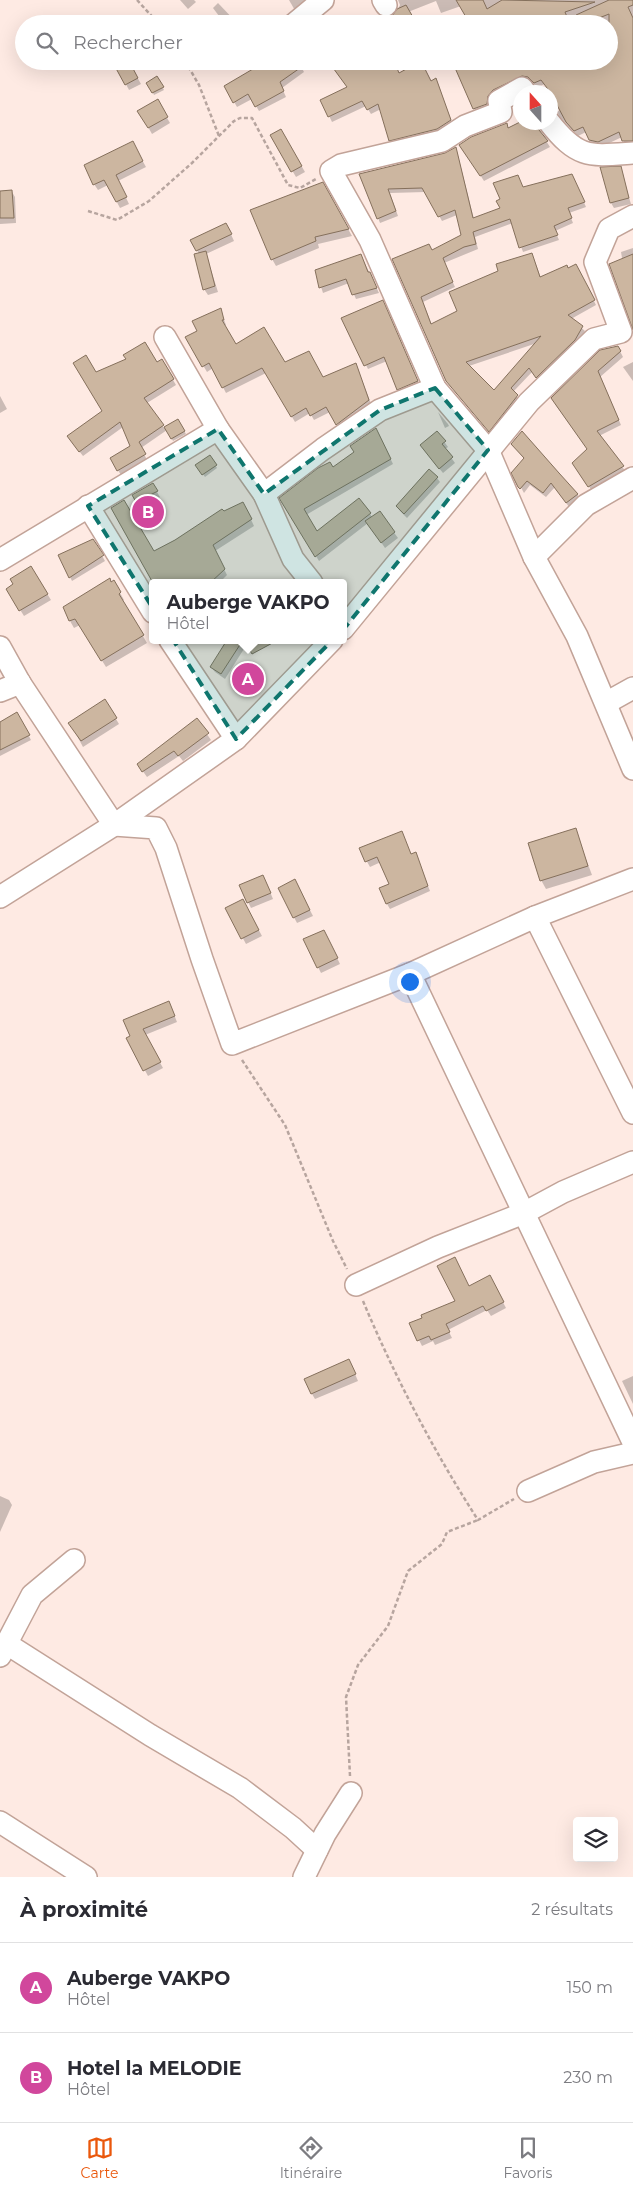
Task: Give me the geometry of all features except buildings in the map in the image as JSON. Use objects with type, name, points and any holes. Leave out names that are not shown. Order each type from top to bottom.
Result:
[{"type":"street","points":[[305,15],[323,0]]},
{"type":"street","points":[[513,93],[499,101],[501,112],[465,126],[442,141],[340,165],[331,171],[370,240],[436,388],[488,450],[534,557],[577,636],[633,768]]},
{"type":"street","points":[[555,130],[566,144],[595,156],[633,153]]},
{"type":"street","points":[[347,621],[529,402],[594,339],[627,330],[595,262],[609,229],[633,216]]},
{"type":"street","points":[[165,337],[218,429],[264,494],[293,559],[309,579]]},
{"type":"street","points":[[264,494],[323,449],[380,410],[436,388]]},
{"type":"street","points":[[0,560],[218,429]]},
{"type":"street","points":[[534,557],[586,506],[633,478]]},
{"type":"street","points":[[88,506],[149,605]]},
{"type":"street","points":[[173,644],[236,738]]},
{"type":"street","points":[[0,897],[114,825],[236,738],[328,644]]},
{"type":"street","points":[[0,647],[20,683],[114,825]]},
{"type":"street","points":[[0,691],[20,683]]},
{"type":"street","points":[[606,703],[633,688]]},
{"type":"street","points":[[114,825],[156,828],[166,848],[232,1044],[410,974],[534,918],[633,879]]},
{"type":"street","points":[[534,918],[633,1113]]},
{"type":"street","points":[[410,974],[633,1442]]},
{"type":"street","points":[[356,1284],[438,1247],[524,1213],[563,1192],[633,1162]]},
{"type":"street","points":[[528,1491],[594,1462],[633,1453]]},
{"type":"street","points":[[74,1560],[32,1595],[3,1650],[240,1788],[293,1828],[317,1850]]},
{"type":"street","points":[[304,1877],[317,1850],[351,1792]]},
{"type":"street","points":[[0,1822],[86,1877]]},
{"type":"path","points":[[137,0],[151,15]]},
{"type":"path","points":[[191,70],[199,85],[219,136]]},
{"type":"path","points":[[88,211],[117,220],[149,201],[192,164],[234,121],[240,118],[252,118],[288,184],[300,188],[331,171]]},
{"type":"path","points":[[232,1044],[285,1125],[333,1241],[356,1284],[388,1359],[447,1472],[478,1520]]},
{"type":"path","points":[[351,1792],[346,1696],[358,1665],[388,1626],[408,1570],[442,1544],[447,1532],[478,1520],[528,1491]]},
{"type":"highlighted area","points":[[435,388],[488,450],[347,625],[236,739],[88,506],[218,429],[264,494],[380,410]]},
{"type":"place","name":"Hotel la MELODIE","points":[[148,512]]},
{"type":"place","name":"Auberge VAKPO","points":[[248,679]]}]
